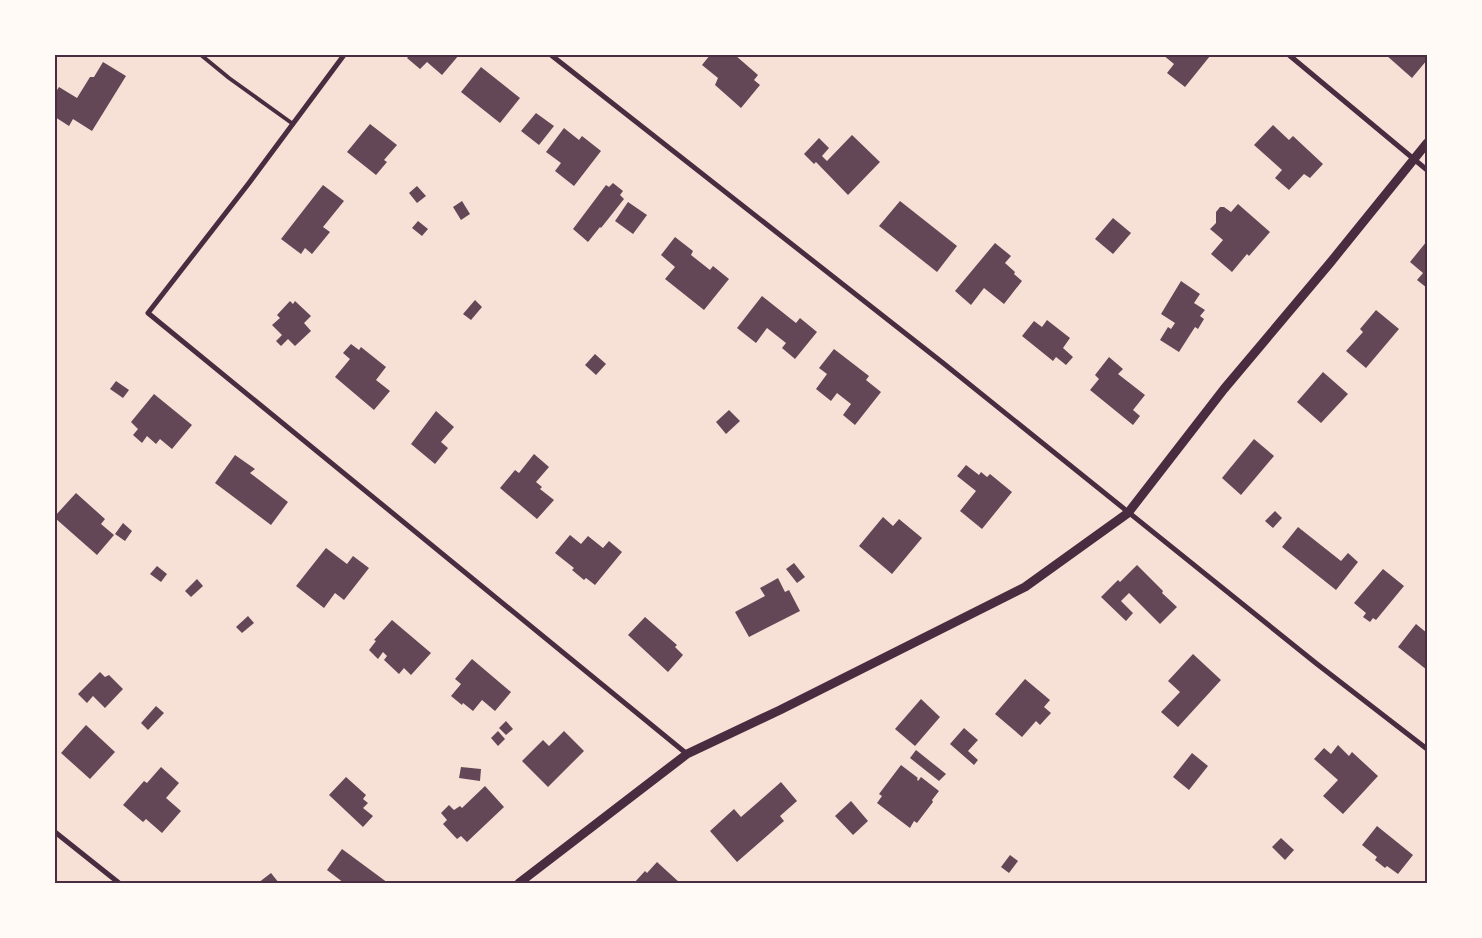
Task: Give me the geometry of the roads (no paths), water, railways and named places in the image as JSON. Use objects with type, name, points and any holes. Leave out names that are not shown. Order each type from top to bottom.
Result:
[{"type":"street","points":[[344,55],[148,314],[687,754]]},
{"type":"street","points":[[550,55],[943,363],[1317,664],[1427,749]]},
{"type":"street","points":[[1289,55],[1427,170]]},
{"type":"street","points":[[519,883],[687,754],[780,710],[1025,587],[1128,513],[1224,389],[1330,263],[1427,143]]},
{"type":"street","points":[[55,832],[119,883]]},
{"type":"lane","points":[[201,55],[229,78],[293,124]]}]
